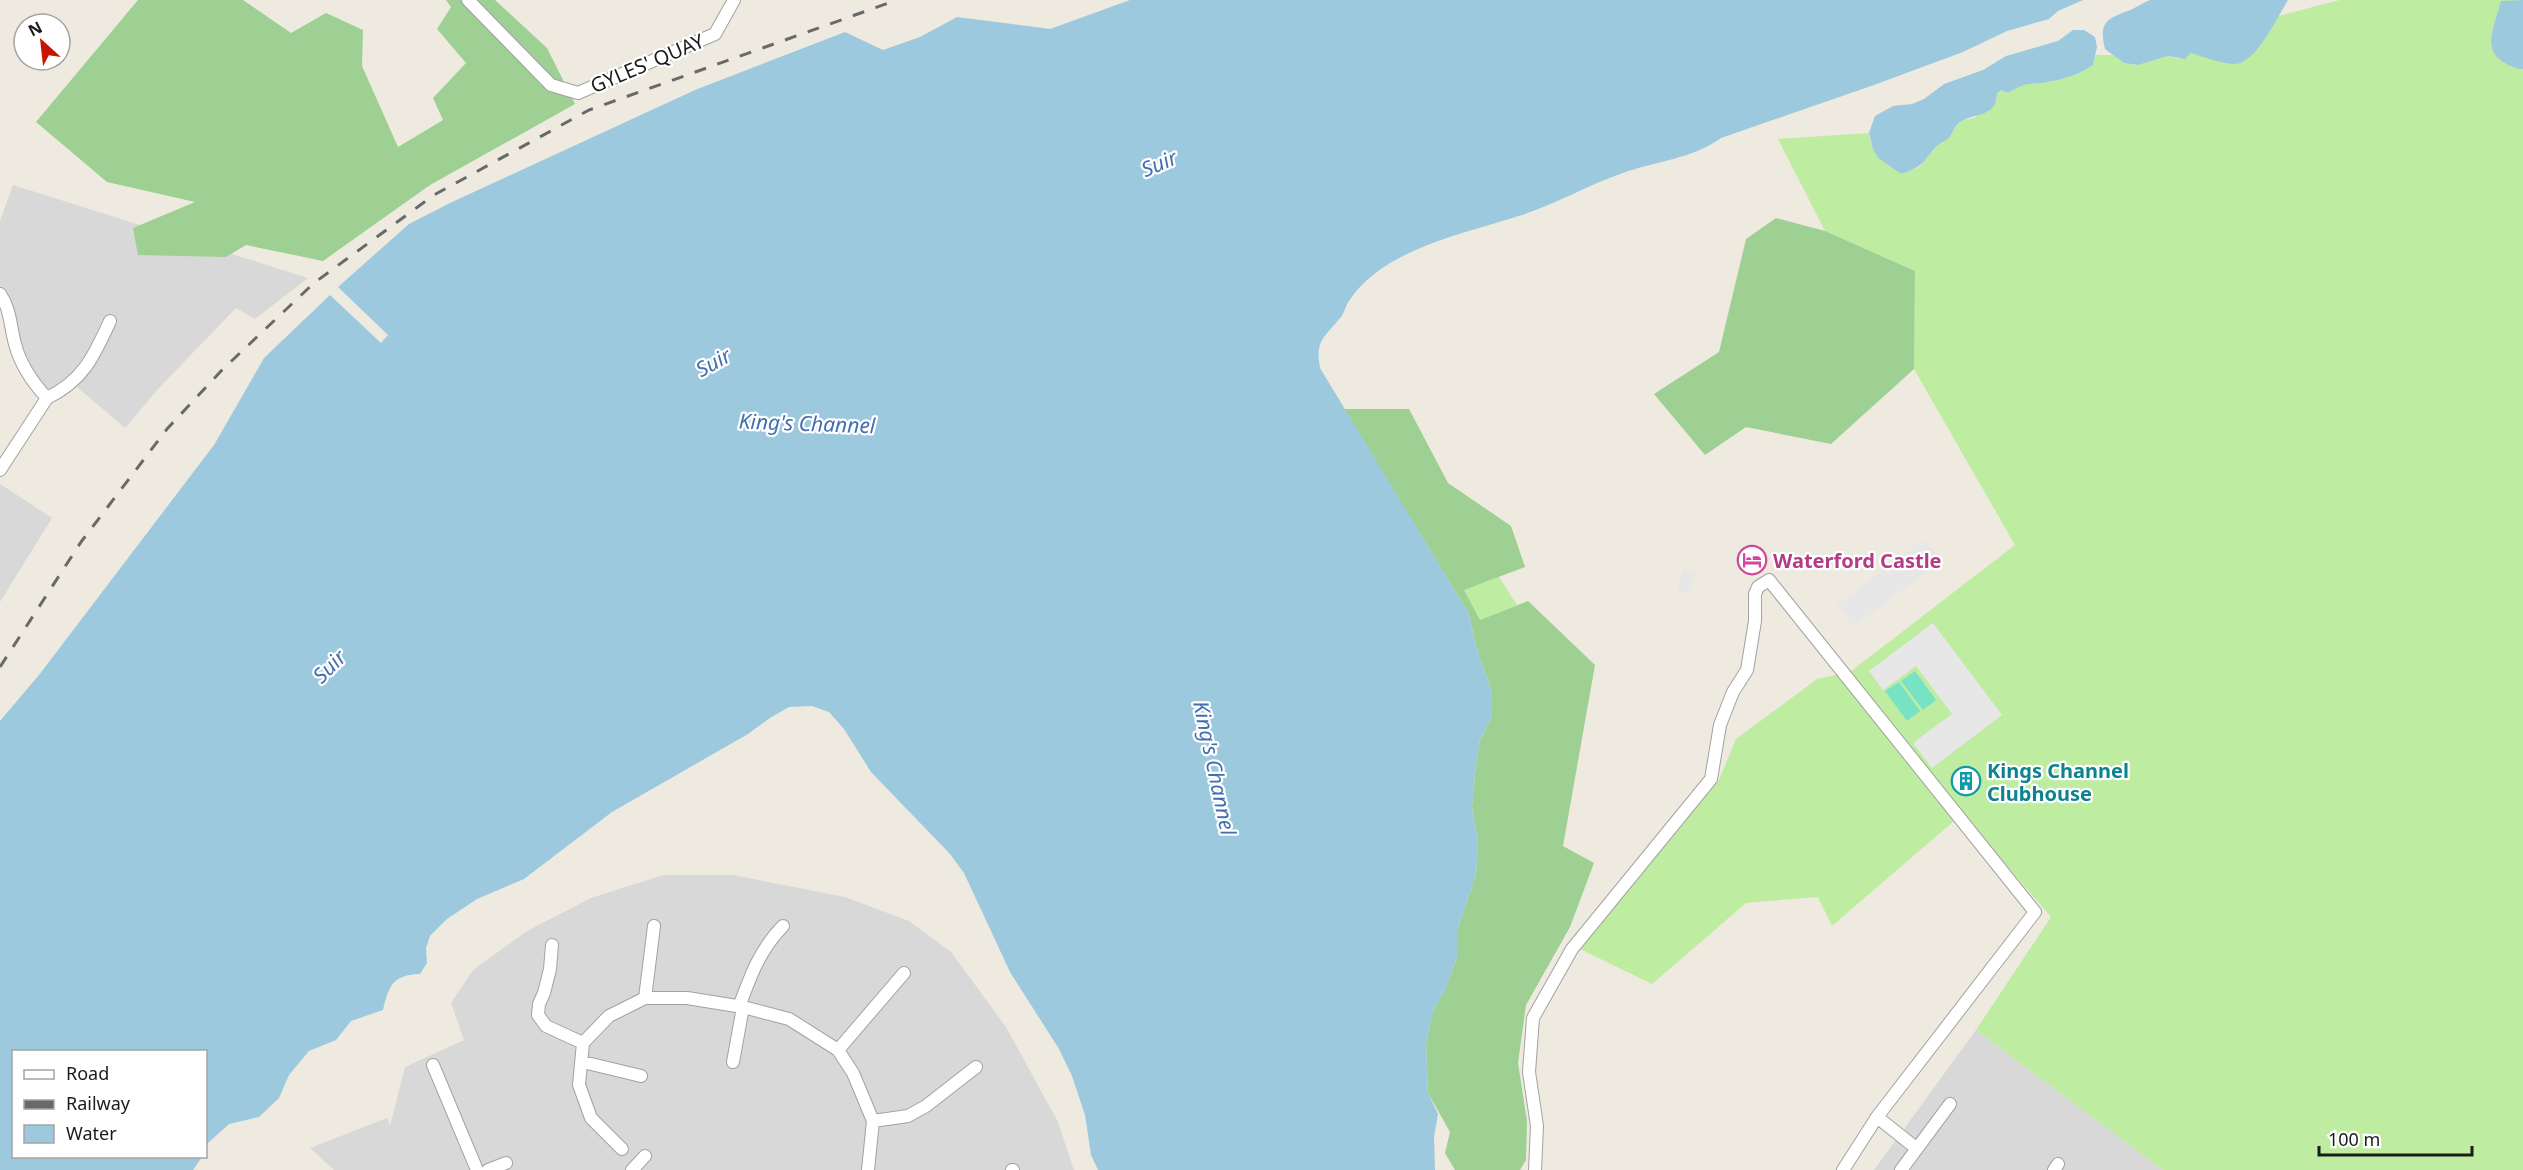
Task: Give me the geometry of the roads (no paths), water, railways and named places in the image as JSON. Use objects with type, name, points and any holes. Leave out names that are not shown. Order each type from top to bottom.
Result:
[{"type":"street","name":"GYLES' QUAY","points":[[468,0],[551,85],[578,93],[715,34],[735,0]]},
{"type":"street","points":[[0,294],[8,305],[15,347],[34,384],[47,398]]},
{"type":"street","points":[[0,470],[47,398],[64,390],[92,360],[110,321]]},
{"type":"street","points":[[1535,1170],[1537,1126],[1529,1072],[1533,1018],[1572,949],[1711,779],[1720,726],[1733,692],[1747,670],[1755,621],[1755,594],[1758,587],[1769,580],[2035,912],[1877,1117],[1843,1170]]},
{"type":"street","points":[[645,998],[654,926]]},
{"type":"street","points":[[733,1062],[741,1007],[762,951],[768,941],[783,926]]},
{"type":"street","points":[[552,945],[550,969],[539,1004],[538,1015],[546,1026],[584,1043]]},
{"type":"street","points":[[838,1050],[904,973]]},
{"type":"street","points":[[622,1149],[591,1118],[579,1085],[584,1043],[609,1016],[645,998],[687,998],[741,1007],[789,1019],[838,1050],[853,1073],[873,1121],[868,1170]]},
{"type":"street","points":[[583,1062],[641,1076]]},
{"type":"street","points":[[433,1065],[477,1170]]},
{"type":"street","points":[[873,1121],[908,1116],[926,1106],[976,1067]]},
{"type":"street","points":[[1900,1170],[1950,1104]]},
{"type":"street","points":[[1877,1117],[1916,1148]]},
{"type":"street","points":[[632,1170],[645,1156]]},
{"type":"street","points":[[488,1170],[506,1162]]},
{"type":"water","points":[[1130,0],[2083,0],[2058,11],[2049,19],[2007,31],[1963,52],[1721,138],[1698,151],[1623,173],[1535,211],[1427,245],[1382,268],[1364,283],[1322,340],[1319,351],[1320,368],[1469,614],[1476,647],[1492,692],[1492,716],[1480,740],[1472,807],[1478,841],[1476,875],[1457,931],[1457,957],[1447,985],[1432,1014],[1426,1044],[1428,1093],[1438,1114],[1434,1137],[1435,1170],[1098,1170],[1091,1155],[1085,1115],[1072,1076],[1059,1049],[1010,972],[964,873],[950,854],[871,772],[844,729],[829,712],[812,706],[789,707],[770,718],[748,734],[612,812],[524,879],[477,899],[447,919],[430,936],[426,948],[427,963],[420,974],[398,979],[390,988],[383,1010],[351,1021],[336,1040],[309,1051],[289,1075],[279,1098],[259,1117],[229,1124],[207,1146],[207,1050],[12,1050],[12,1158],[201,1158],[193,1170],[0,1170],[0,721],[39,675],[214,445],[264,358],[330,295],[381,343],[388,335],[338,287],[409,224],[695,90],[845,32],[883,50],[920,37],[957,17],[1050,29]]},
{"type":"water","points":[[2150,0],[2288,0],[2259,48],[2244,62],[2225,63],[2190,53],[2185,59],[2168,56],[2138,65],[2124,63],[2105,49],[2104,28],[2109,20]]},
{"type":"water","points":[[2523,0],[2523,69],[2520,69],[2498,58],[2491,43],[2501,1]]},
{"type":"water","points":[[2073,30],[2084,30],[2095,37],[2097,47],[2093,65],[2064,78],[2026,84],[2008,93],[2001,90],[1997,93],[1996,101],[1989,111],[1965,119],[1956,125],[1949,138],[1937,146],[1919,166],[1909,171],[1901,174],[1878,158],[1869,133],[1875,116],[1893,106],[1912,104],[1924,99],[1944,84],[1983,70],[2006,56],[2058,41]]},
{"type":"railway","points":[[0,667],[81,542],[167,429],[222,370],[314,283],[434,195],[589,110],[897,0]]},
{"type":"place","name":"Waterford Castle","points":[[1752,560]]},
{"type":"place","name":"Kings Channel Clubhouse","points":[[1966,781]]},
{"type":"water label","name":"Suir","points":[[1159,163]]},
{"type":"water label","name":"Suir","points":[[713,362]]},
{"type":"water label","name":"King's Channel","points":[[807,423]]},
{"type":"water label","name":"Suir","points":[[329,666]]},
{"type":"water label","name":"King's Channel","points":[[1215,768]]}]
